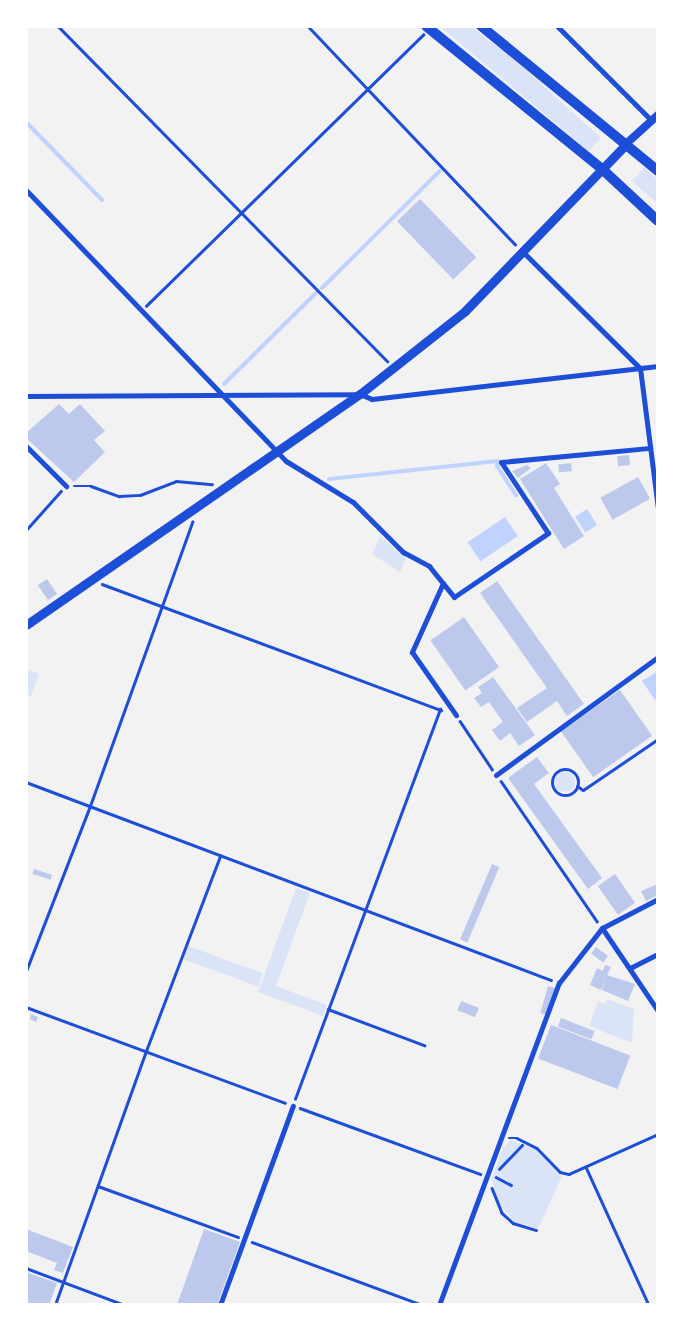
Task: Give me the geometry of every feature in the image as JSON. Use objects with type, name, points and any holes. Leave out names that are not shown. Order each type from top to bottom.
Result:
[{"type":"highway","points":[[481,26],[627,143],[658,171]]},
{"type":"highway","points":[[427,28],[602,168],[658,221]]},
{"type":"main road","points":[[26,625],[193,508],[277,452],[394,368],[465,311],[524,253],[627,143]]},
{"type":"street","points":[[557,26],[652,121]]},
{"type":"street","points":[[627,143],[658,115]]},
{"type":"street","points":[[26,190],[226,395],[286,461],[353,502],[403,552],[429,566],[454,598],[548,532],[501,462],[650,448]]},
{"type":"street","points":[[524,253],[640,368],[658,508]]},
{"type":"street","points":[[26,396],[360,394],[372,399],[658,366]]},
{"type":"street","points":[[26,446],[66,486]]},
{"type":"street","points":[[443,583],[412,652],[456,715]]},
{"type":"street","points":[[496,775],[658,657]]},
{"type":"street","points":[[440,1305],[500,1148],[559,983],[602,928],[658,899]]},
{"type":"street","points":[[602,928],[658,1011]]},
{"type":"street","points":[[630,968],[658,954]]},
{"type":"street","points":[[220,1305],[293,1106]]},
{"type":"lane","points":[[577,786],[583,790],[658,739]]},
{"type":"lane","points":[[561,770],[568,770],[576,776],[577,786],[569,794],[561,794],[553,788],[553,777],[561,770]]},
{"type":"path","points":[[58,26],[394,368]]},
{"type":"path","points":[[308,26],[524,253]]},
{"type":"path","points":[[142,310],[369,90],[427,28]]},
{"type":"path","points":[[26,530],[66,486],[91,486],[119,496],[140,495],[176,481],[226,486]]},
{"type":"path","points":[[26,971],[90,806],[195,516],[193,508]]},
{"type":"path","points":[[91,580],[456,715],[602,928]]},
{"type":"path","points":[[293,1106],[440,710]]},
{"type":"path","points":[[26,782],[220,856],[365,908],[559,983]]},
{"type":"path","points":[[55,1305],[146,1051],[220,856]]},
{"type":"path","points":[[328,1010],[424,1045]]},
{"type":"path","points":[[500,1148],[509,1138],[517,1138],[537,1148],[563,1174],[573,1173],[658,1134]]},
{"type":"path","points":[[511,1185],[490,1175],[512,1159],[522,1145]]},
{"type":"path","points":[[586,1167],[649,1305]]},
{"type":"path","points":[[98,1186],[422,1305]]},
{"type":"path","points":[[26,1268],[125,1305]]},
{"type":"shaded area","points":[[439,26],[470,26],[515,60],[601,138],[589,151]]},
{"type":"shaded area","points":[[644,167],[658,180],[658,204],[632,181]]},
{"type":"shaded area","points":[[380,536],[406,558],[400,572],[372,554]]},
{"type":"shaded area","points":[[26,669],[39,674],[31,696],[26,695]]},
{"type":"shaded area","points":[[565,772],[572,775],[575,782],[572,789],[565,792],[558,789],[555,782],[558,775]]},
{"type":"shaded area","points":[[296,888],[310,893],[276,986],[327,1005],[323,1016],[258,992]]},
{"type":"shaded area","points":[[188,946],[263,973],[258,987],[183,959]]},
{"type":"shaded area","points":[[607,999],[634,1009],[632,1043],[589,1026],[598,1001],[605,1004]]},
{"type":"shaded area","points":[[511,1140],[535,1149],[562,1176],[538,1229],[515,1222],[497,1202],[492,1178],[503,1148]]},
{"type":"water","points":[[587,509],[597,525],[585,533],[575,516]]},
{"type":"water","points":[[505,517],[518,536],[481,561],[468,542]]},
{"type":"water","points":[[658,671],[658,698],[655,700],[642,681]]},
{"type":"building","points":[[420,199],[476,257],[453,279],[397,221]]},
{"type":"building","points":[[59,404],[69,414],[80,404],[105,431],[94,440],[105,452],[74,482],[26,438],[26,433]]},
{"type":"building","points":[[629,455],[630,465],[618,466],[617,456]]},
{"type":"building","points":[[546,463],[560,484],[554,488],[584,536],[564,549],[520,479]]},
{"type":"building","points":[[571,463],[572,471],[559,473],[558,465]]},
{"type":"building","points":[[527,465],[531,468],[518,478],[512,471]]},
{"type":"building","points":[[638,477],[650,499],[613,520],[600,498]]},
{"type":"building","points":[[47,579],[57,594],[48,600],[38,585]]},
{"type":"building","points":[[497,581],[584,704],[567,716],[557,701],[527,722],[517,708],[547,688],[480,593]]},
{"type":"building","points":[[464,617],[499,667],[465,690],[430,641]]},
{"type":"building","points":[[493,677],[535,735],[519,746],[510,733],[500,741],[492,730],[503,722],[489,702],[481,707],[474,698],[482,693],[478,687]]},
{"type":"building","points":[[620,690],[652,736],[593,777],[561,731]]},
{"type":"building","points":[[537,757],[549,773],[534,784],[602,878],[588,889],[508,778]]},
{"type":"building","points":[[492,864],[499,867],[467,943],[460,939]]},
{"type":"building","points":[[34,869],[52,875],[51,880],[32,874]]},
{"type":"building","points":[[615,874],[635,903],[618,915],[598,886]]},
{"type":"building","points":[[658,884],[658,895],[646,901],[641,891]]},
{"type":"building","points":[[596,947],[608,956],[603,962],[591,953]]},
{"type":"building","points":[[605,965],[611,967],[607,975],[635,984],[628,1001],[602,990],[606,979],[601,990],[590,985],[597,968],[603,971]]},
{"type":"building","points":[[548,986],[555,988],[547,1015],[540,1013]]},
{"type":"building","points":[[461,1001],[479,1008],[475,1017],[457,1010]]},
{"type":"building","points":[[31,1014],[38,1017],[36,1022],[30,1019]]},
{"type":"building","points":[[561,1018],[595,1031],[591,1039],[558,1026]]},
{"type":"building","points":[[551,1025],[630,1055],[617,1089],[538,1059]]},
{"type":"building","points":[[26,1229],[73,1247],[63,1273],[54,1270],[57,1263],[26,1251]]},
{"type":"building","points":[[204,1229],[240,1242],[217,1305],[177,1305]]},
{"type":"building","points":[[26,1272],[57,1283],[49,1305],[26,1305]]},
{"type":"waterway","points":[[26,122],[102,200]]},
{"type":"waterway","points":[[322,288],[440,171]]},
{"type":"waterway","points":[[224,384],[316,293]]},
{"type":"waterway","points":[[329,479],[498,461],[497,466],[516,495]]}]
